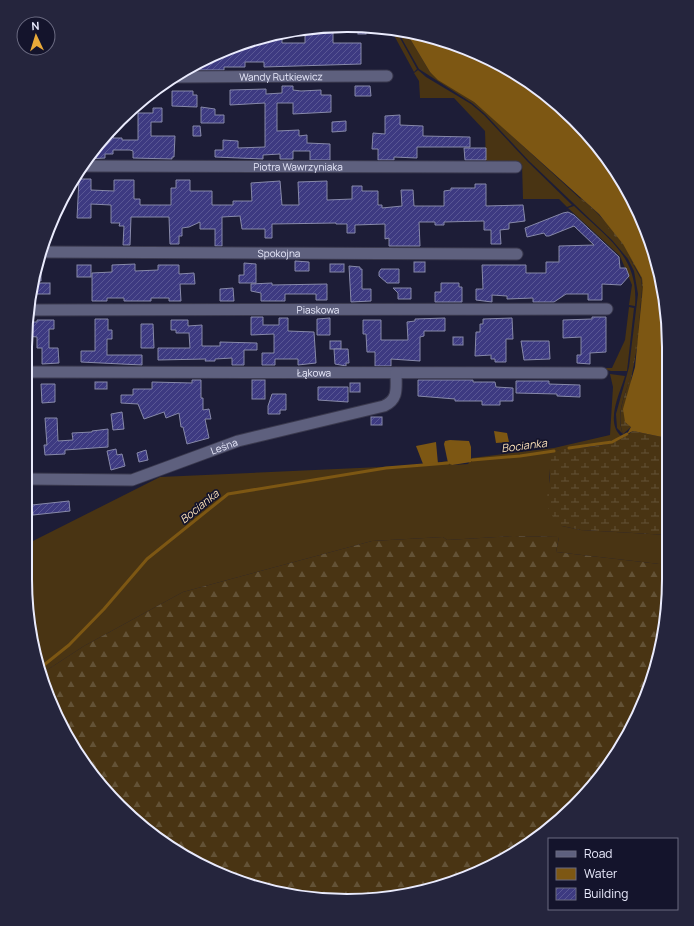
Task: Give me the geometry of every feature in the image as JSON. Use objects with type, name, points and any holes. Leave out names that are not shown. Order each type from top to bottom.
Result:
[{"type":"street","name":"Wandy Rutkiewicz","points":[[185,77],[387,76]]},
{"type":"street","name":"Piotra Wawrzyniaka","points":[[89,166],[516,167]]},
{"type":"street","name":"Spokojna","points":[[47,252],[517,254]]},
{"type":"street","name":"Piaskowa","points":[[35,310],[607,309]]},
{"type":"street","name":"Łąkowa","points":[[32,372],[602,373]]},
{"type":"street","name":"Leśna","points":[[32,478],[126,481],[138,479],[244,439],[384,406],[394,400],[396,396],[396,373]]},
{"type":"green space","points":[[394,36],[399,37],[417,69],[414,72]]},
{"type":"green space","points":[[401,37],[410,38],[430,72],[474,102],[497,122],[598,215],[622,244],[641,279],[642,288],[635,358],[621,409],[620,418],[623,434],[617,428],[616,414],[629,367],[638,294],[634,271],[628,259],[612,240],[529,161],[485,114],[472,103],[419,69]]},
{"type":"green space","points":[[418,70],[426,77],[471,104],[484,115],[528,162],[572,205],[567,207],[559,199],[523,199],[522,164],[486,163],[485,131],[454,98],[420,98],[419,81],[414,73]]},
{"type":"green space","points":[[581,198],[608,224],[624,245],[637,267],[642,278],[644,287],[640,328],[631,381],[631,427],[623,434],[620,421],[623,400],[631,373],[636,345],[642,297],[641,278],[627,253],[615,237],[595,213],[580,199]]},
{"type":"green space","points":[[574,206],[609,239],[626,261],[632,274],[635,289],[635,306],[629,305],[632,285],[620,256],[568,208]]},
{"type":"green space","points":[[629,307],[634,308],[627,371],[611,371],[599,368],[612,368],[625,340]]},
{"type":"green space","points":[[610,374],[625,376],[617,399],[614,415],[616,430],[621,436],[608,442],[572,447],[557,451],[550,469],[549,485],[562,526],[581,530],[662,535],[662,564],[556,552],[559,537],[513,536],[447,540],[443,537],[372,541],[183,592],[84,646],[46,671],[38,640],[35,620],[32,579],[32,541],[160,477],[425,465],[447,461],[452,465],[468,464],[472,458],[554,448],[610,435],[613,387]]},
{"type":"green space","points":[[633,431],[662,437],[662,535],[581,530],[562,526],[554,519],[546,504],[550,477],[550,454],[568,446],[569,449],[603,445],[626,436]]},
{"type":"green space","points":[[513,536],[559,537],[556,552],[662,564],[659,620],[651,661],[638,700],[630,718],[609,754],[584,787],[555,816],[522,841],[486,862],[468,870],[429,883],[408,888],[347,894],[286,888],[265,883],[226,870],[189,852],[172,841],[139,816],[124,802],[97,771],[85,754],[64,718],[56,700],[46,671],[84,646],[183,592],[372,541],[443,537],[447,540]]},
{"type":"water","points":[[410,38],[468,56],[486,64],[522,85],[555,110],[570,124],[597,155],[609,172],[630,208],[638,226],[651,265],[656,286],[662,347],[662,437],[633,431],[627,434],[631,427],[625,422],[623,409],[635,367],[643,287],[642,278],[623,244],[599,214],[474,102],[438,80],[430,72]]},
{"type":"water","points":[[494,431],[507,433],[509,442],[496,443]]},
{"type":"water","points":[[445,441],[469,441],[471,447],[471,462],[452,465],[448,463],[444,444]]},
{"type":"water","points":[[436,442],[438,464],[423,464],[416,446]]},
{"type":"building","points":[[333,33],[333,43],[361,43],[361,64],[264,67],[264,62],[245,62],[245,67],[224,67],[224,70],[197,70],[226,56],[265,43],[282,39],[282,43],[305,43],[305,35]]},
{"type":"building","points":[[358,33],[366,33],[366,34],[358,34]]},
{"type":"building","points":[[282,86],[293,86],[293,90],[301,91],[321,90],[321,95],[331,95],[331,112],[293,114],[293,103],[277,103],[277,131],[299,130],[299,136],[307,135],[307,143],[330,144],[330,160],[310,160],[310,151],[293,151],[293,159],[280,159],[280,154],[263,155],[263,159],[215,157],[215,150],[223,150],[223,140],[238,141],[238,148],[265,147],[265,103],[230,105],[230,90],[266,89],[266,94],[282,93]]},
{"type":"building","points":[[355,86],[370,86],[371,96],[355,96]]},
{"type":"building","points":[[172,91],[193,91],[193,95],[197,95],[197,107],[172,106]]},
{"type":"building","points":[[201,107],[215,109],[215,115],[224,115],[224,123],[201,123]]},
{"type":"building","points":[[153,108],[162,108],[162,122],[151,122],[151,136],[175,136],[174,157],[172,157],[172,159],[133,158],[133,151],[130,150],[113,150],[113,154],[105,154],[105,158],[94,159],[113,135],[113,138],[122,138],[122,140],[138,140],[138,113],[153,113]]},
{"type":"building","points":[[400,115],[400,125],[423,126],[423,136],[470,137],[470,147],[417,147],[417,158],[394,157],[394,160],[378,160],[378,149],[372,149],[373,133],[385,134],[385,116]]},
{"type":"building","points":[[346,121],[346,131],[332,132],[332,122]]},
{"type":"building","points":[[193,126],[200,126],[201,136],[193,136]]},
{"type":"building","points":[[464,148],[486,148],[486,160],[465,160]]},
{"type":"building","points":[[80,179],[91,179],[91,190],[114,191],[114,180],[134,180],[134,199],[140,199],[140,205],[171,205],[171,188],[176,188],[176,180],[190,180],[190,191],[212,191],[212,205],[233,205],[233,201],[252,201],[251,183],[280,181],[282,205],[299,205],[298,182],[327,181],[327,200],[352,199],[352,186],[362,186],[362,191],[378,191],[378,205],[382,205],[382,208],[402,206],[401,190],[413,190],[414,206],[444,206],[444,191],[451,190],[451,188],[475,188],[475,184],[486,184],[486,206],[523,205],[525,221],[509,223],[509,229],[500,230],[501,244],[491,244],[491,230],[484,230],[484,221],[444,222],[444,225],[435,225],[435,222],[419,222],[420,246],[389,246],[389,238],[385,239],[385,224],[355,225],[355,233],[347,233],[347,224],[272,224],[272,238],[265,238],[265,229],[242,229],[240,216],[222,217],[222,246],[215,246],[215,229],[200,229],[200,222],[189,227],[182,228],[182,236],[179,236],[179,244],[170,244],[169,217],[131,217],[130,245],[123,245],[124,226],[119,226],[120,223],[111,223],[111,205],[91,204],[91,218],[77,218],[79,181]]},
{"type":"building","points":[[568,212],[574,215],[619,257],[620,268],[626,268],[629,276],[621,285],[602,284],[602,300],[588,300],[588,294],[566,294],[554,302],[533,302],[533,298],[507,299],[507,296],[492,295],[492,302],[476,300],[476,289],[483,289],[482,265],[526,265],[526,273],[546,273],[546,262],[559,262],[559,246],[594,245],[574,226],[549,236],[546,236],[544,233],[527,237],[525,228]]},
{"type":"building","points":[[295,261],[309,262],[309,271],[295,271]]},
{"type":"building","points":[[414,262],[425,262],[425,272],[414,272]]},
{"type":"building","points":[[244,263],[256,264],[256,283],[239,283],[239,275],[244,275]]},
{"type":"building","points":[[135,264],[135,271],[158,270],[158,265],[179,265],[179,274],[194,273],[195,284],[180,284],[181,301],[169,301],[169,298],[151,298],[151,301],[124,301],[124,298],[107,298],[107,301],[92,301],[92,273],[112,272],[112,265]]},
{"type":"building","points":[[330,264],[344,264],[344,272],[330,272]]},
{"type":"building","points":[[77,265],[91,265],[91,277],[77,277]]},
{"type":"building","points":[[349,266],[360,267],[360,269],[362,269],[362,289],[371,289],[371,301],[351,302]]},
{"type":"building","points":[[381,269],[399,269],[399,283],[387,283],[379,276]]},
{"type":"building","points":[[39,283],[50,283],[50,294],[37,294]]},
{"type":"building","points":[[272,283],[272,285],[327,284],[327,300],[316,300],[316,294],[285,294],[285,301],[261,301],[261,293],[251,291],[251,284]]},
{"type":"building","points":[[441,283],[459,283],[459,287],[462,287],[462,302],[435,302],[435,292],[441,292]]},
{"type":"building","points":[[233,288],[234,301],[220,301],[220,289]]},
{"type":"building","points":[[393,288],[411,288],[411,299],[398,299],[398,293]]},
{"type":"building","points":[[251,317],[263,317],[263,325],[279,325],[279,318],[288,318],[288,331],[314,332],[316,363],[298,365],[298,359],[275,359],[275,365],[262,365],[262,353],[274,353],[274,334],[251,335]]},
{"type":"building","points":[[592,317],[606,317],[606,352],[590,353],[590,364],[577,363],[577,355],[581,355],[581,337],[563,338],[563,320],[592,319]]},
{"type":"building","points":[[330,318],[330,335],[317,335],[317,319]]},
{"type":"building","points":[[445,318],[445,331],[424,331],[424,336],[420,337],[420,361],[391,359],[391,366],[375,366],[375,352],[367,352],[366,334],[363,334],[363,320],[381,320],[381,340],[408,340],[407,322],[415,321],[415,319]]},
{"type":"building","points":[[512,318],[513,339],[506,339],[506,362],[495,362],[495,359],[491,359],[491,355],[475,356],[476,332],[480,332],[480,324],[483,324],[483,319]]},
{"type":"building","points":[[95,319],[108,319],[108,330],[112,330],[112,339],[107,339],[107,355],[142,355],[142,365],[81,362],[81,351],[95,351]]},
{"type":"building","points":[[37,320],[54,320],[54,329],[49,329],[49,348],[58,348],[59,363],[42,364],[42,348],[37,348],[37,337],[32,337],[33,322],[37,322]]},
{"type":"building","points":[[171,320],[188,320],[188,326],[202,325],[202,346],[220,346],[220,342],[257,343],[257,350],[244,350],[244,365],[232,365],[232,358],[215,359],[215,361],[205,361],[206,359],[158,360],[158,348],[190,348],[189,333],[176,333],[176,330],[171,330]]},
{"type":"building","points":[[141,324],[153,324],[154,348],[141,348]]},
{"type":"building","points":[[453,337],[463,337],[463,345],[453,345]]},
{"type":"building","points":[[330,341],[341,341],[341,349],[330,349]]},
{"type":"building","points":[[521,341],[549,341],[550,359],[524,360]]},
{"type":"building","points":[[334,349],[348,349],[349,363],[346,363],[346,366],[335,364]]},
{"type":"building","points":[[192,380],[201,380],[203,410],[209,409],[211,419],[205,419],[209,438],[187,444],[183,427],[181,427],[179,413],[166,418],[164,412],[144,419],[138,404],[121,403],[121,395],[133,395],[133,389],[152,389],[152,382],[192,383]]},
{"type":"building","points":[[252,380],[265,380],[265,399],[252,399]]},
{"type":"building","points":[[418,380],[473,380],[473,382],[495,382],[496,387],[513,388],[513,401],[500,401],[500,405],[482,405],[482,401],[455,401],[455,399],[418,396]]},
{"type":"building","points":[[516,381],[549,381],[549,384],[580,385],[580,397],[557,396],[557,394],[516,393]]},
{"type":"building","points":[[95,382],[107,382],[107,389],[95,389]]},
{"type":"building","points":[[350,383],[360,383],[360,392],[350,392]]},
{"type":"building","points":[[41,384],[55,384],[55,402],[42,403]]},
{"type":"building","points":[[318,387],[348,387],[348,402],[318,400]]},
{"type":"building","points":[[272,394],[286,394],[286,410],[280,410],[280,414],[268,414],[268,406]]},
{"type":"building","points":[[122,412],[124,429],[113,430],[111,414]]},
{"type":"building","points":[[371,417],[382,417],[382,425],[371,425]]},
{"type":"building","points":[[45,418],[57,418],[58,441],[73,440],[72,433],[92,432],[108,429],[108,447],[65,450],[65,454],[45,455],[44,445],[47,445]]},
{"type":"building","points":[[116,449],[117,455],[122,454],[125,466],[111,470],[107,451]]},
{"type":"building","points":[[146,450],[148,460],[139,462],[137,453]]},
{"type":"building","points":[[69,501],[70,511],[33,515],[32,505]]},
{"type":"waterway","name":"Bocianka","points":[[569,448],[612,442],[627,434]]},
{"type":"waterway","name":"Bocianka","points":[[472,460],[520,456],[554,451]]},
{"type":"waterway","name":"Bocianka","points":[[44,665],[69,645],[104,609],[147,559],[228,494],[386,468],[448,463]]}]
